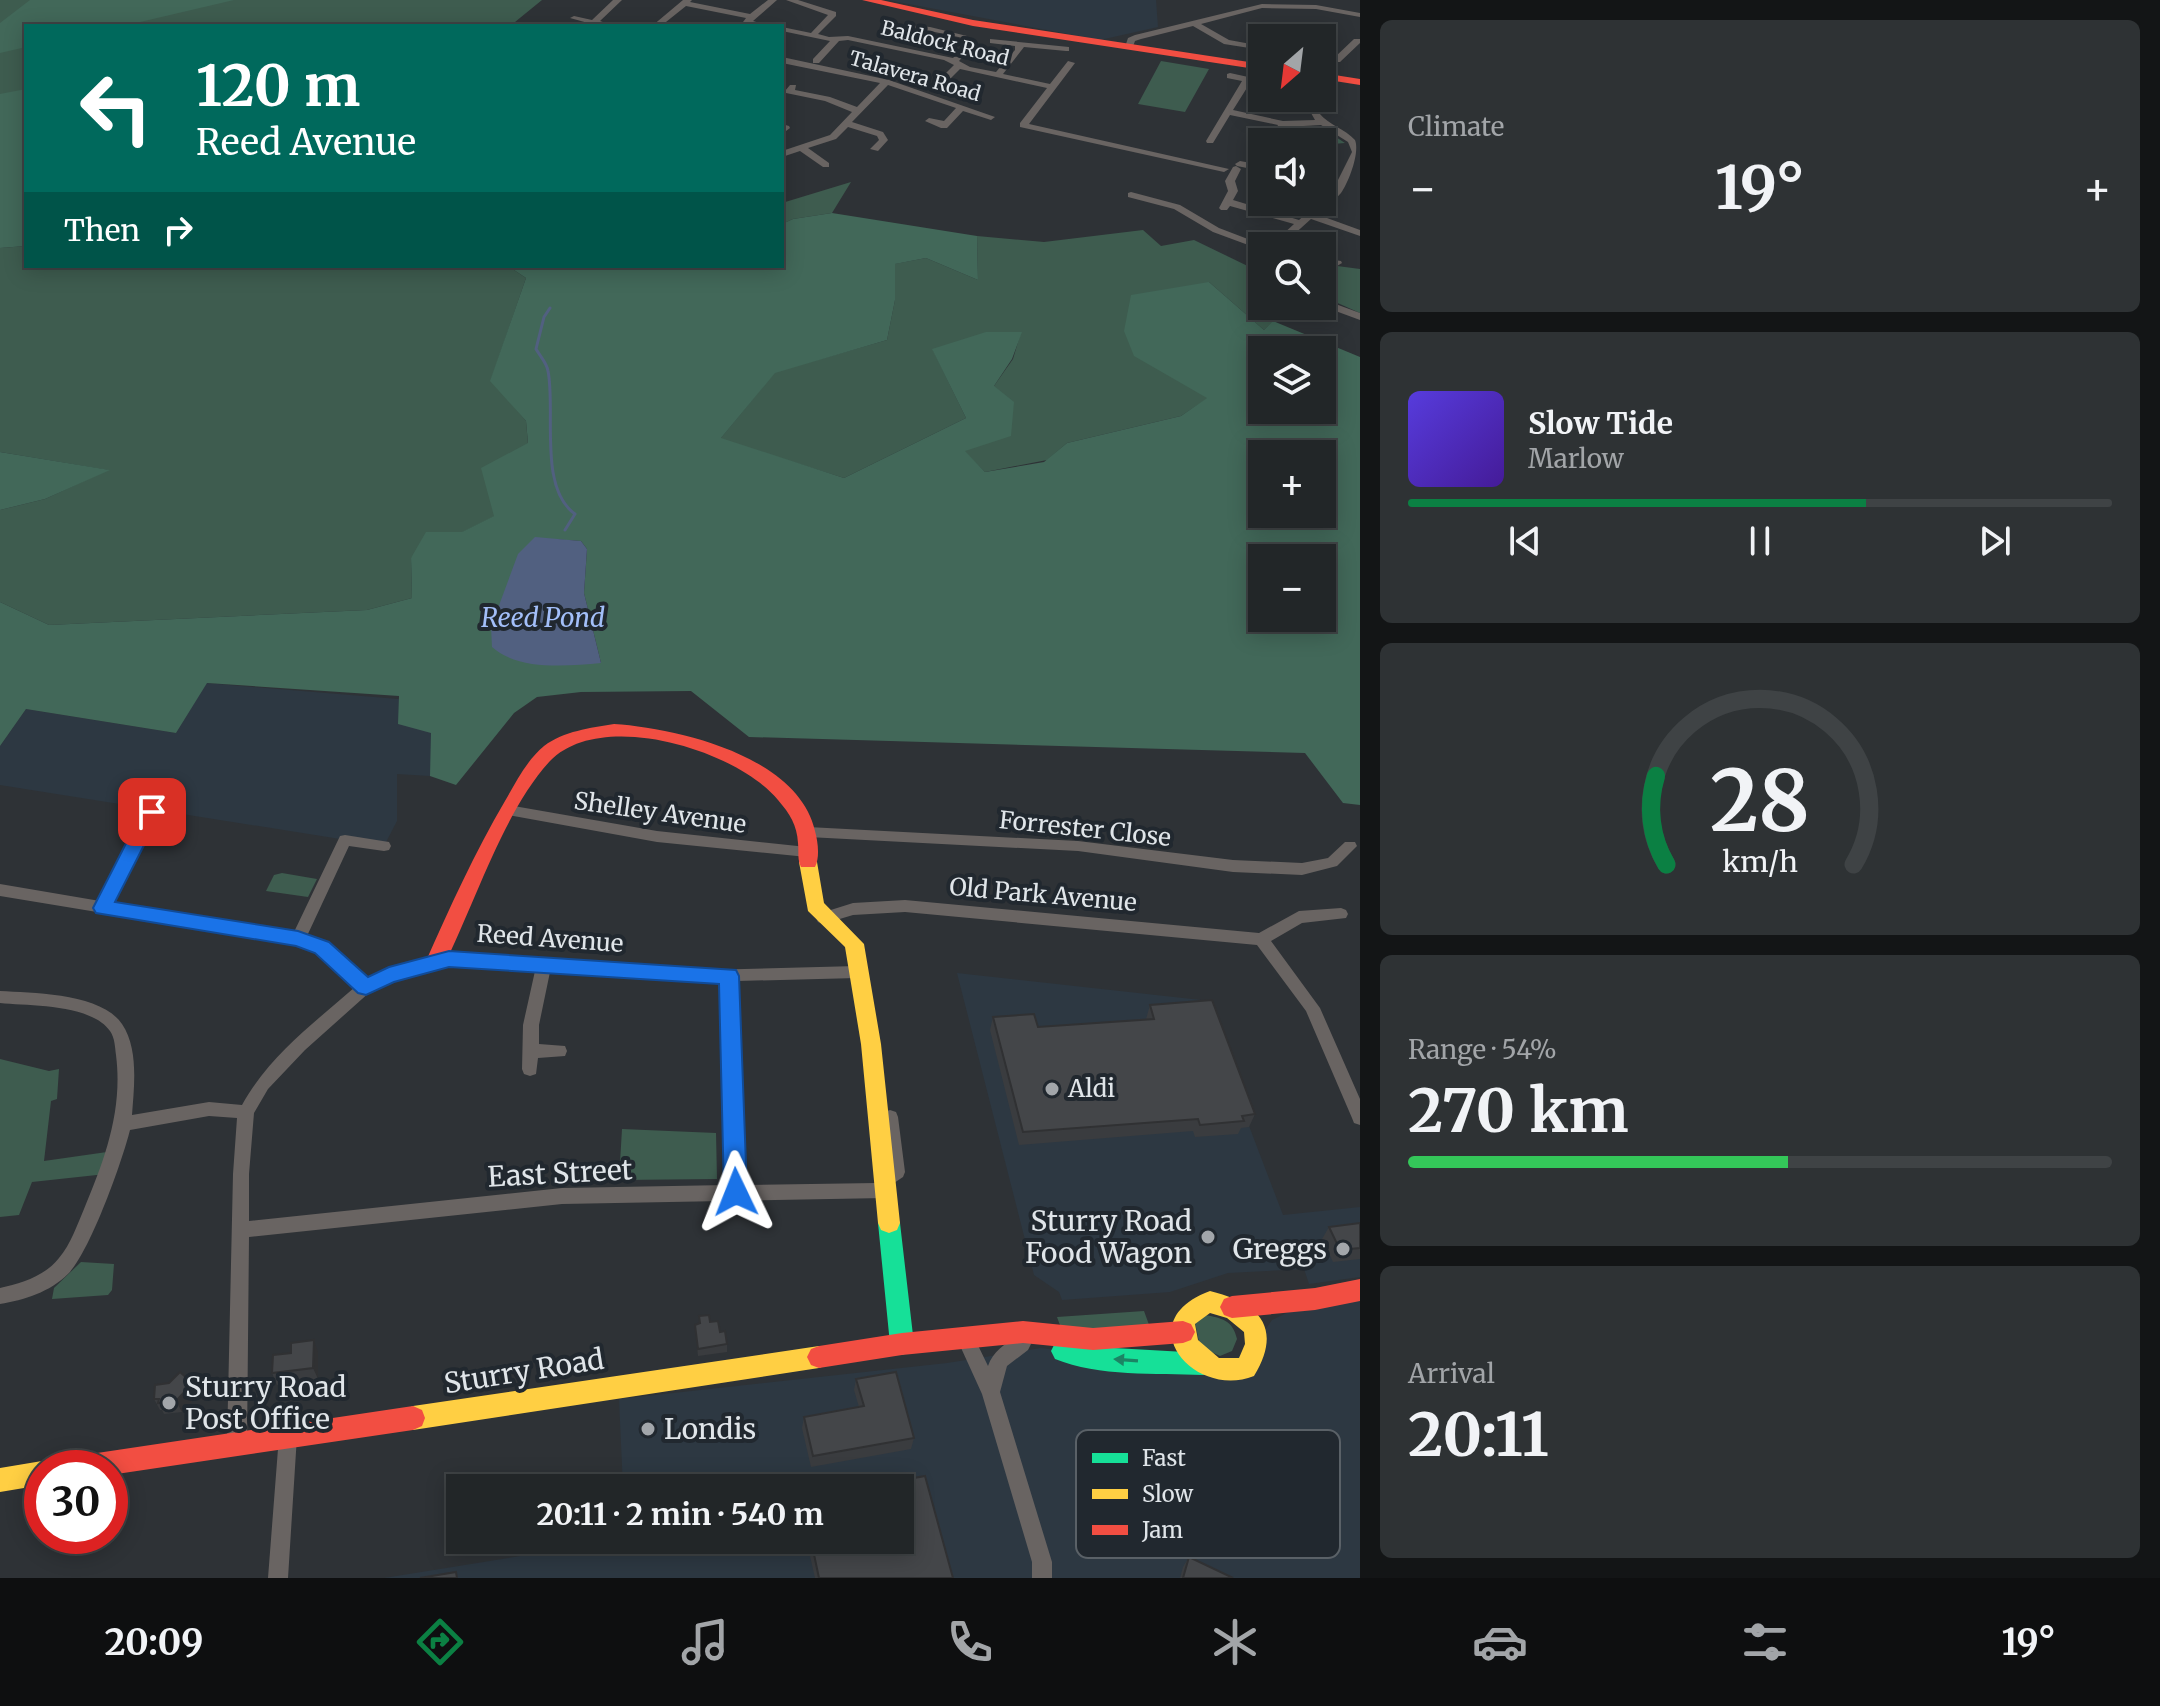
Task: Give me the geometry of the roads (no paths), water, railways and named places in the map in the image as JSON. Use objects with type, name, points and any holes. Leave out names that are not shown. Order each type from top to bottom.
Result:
[{"type":"main road","points":[[867,0],[973,23],[1129,47],[1248,74]]},
{"type":"main road","points":[[1336,70],[1360,82]]},
{"type":"main road","points":[[436,961],[475,870],[508,810],[544,756],[573,739],[610,732],[672,738],[731,755],[781,791],[804,819],[808,832],[808,887],[823,918],[854,944],[871,1044],[902,1344]]},
{"type":"main road","name":"Sturry Road","points":[[128,1460],[902,1344],[1023,1332],[1093,1339],[1183,1332],[1186,1316],[1200,1304],[1210,1302],[1232,1307],[1315,1299],[1360,1290]]},
{"type":"main road","name":"Sturry Road","points":[[973,1339],[1114,1359],[1203,1364],[1222,1371],[1246,1368],[1255,1358],[1258,1340],[1272,1320],[1315,1299]]},
{"type":"main road","points":[[1232,1307],[1250,1321],[1258,1340]]},
{"type":"main road","points":[[1183,1332],[1186,1344],[1203,1364]]},
{"type":"main road","points":[[0,1480],[24,1476]]},
{"type":"street","points":[[594,22],[618,0]]},
{"type":"street","points":[[658,24],[686,2],[702,3],[748,22],[773,0]]},
{"type":"street","points":[[790,0],[833,14],[812,36]]},
{"type":"street","points":[[1253,0],[1262,6]]},
{"type":"street","points":[[1129,47],[1134,38],[1262,6],[1318,4],[1360,15]]},
{"type":"street","points":[[574,18],[602,24]]},
{"type":"street","points":[[1194,23],[1227,42],[1248,46]]},
{"type":"street","points":[[895,26],[911,27],[964,43],[958,64],[937,87]]},
{"type":"street","points":[[879,70],[911,27]]},
{"type":"street","name":"Baldock Road","points":[[784,29],[898,48],[1053,87]]},
{"type":"street","points":[[816,61],[836,40]]},
{"type":"street","points":[[993,41],[1066,49]]},
{"type":"street","points":[[1336,66],[1352,42]]},
{"type":"street","points":[[998,75],[1019,50],[1020,43]]},
{"type":"street","name":"Talavera Road","points":[[784,60],[886,82],[991,117]]},
{"type":"street","points":[[1071,63],[1023,125],[1224,169]]},
{"type":"street","points":[[858,66],[898,74]]},
{"type":"street","points":[[1230,76],[1248,76]]},
{"type":"street","points":[[784,153],[833,137],[886,82]]},
{"type":"street","points":[[1210,141],[1248,87]]},
{"type":"street","points":[[796,93],[858,111]]},
{"type":"street","points":[[929,121],[945,125],[960,109]]},
{"type":"street","points":[[1229,112],[1283,124],[1294,121],[1321,122],[1356,142],[1357,152],[1338,190]]},
{"type":"street","points":[[1316,112],[1321,122]]},
{"type":"street","points":[[846,123],[880,134],[884,140],[875,149]]},
{"type":"street","points":[[1281,128],[1283,124]]},
{"type":"street","points":[[801,148],[826,165]]},
{"type":"street","points":[[1248,167],[1238,166],[1230,181],[1233,191],[1226,205],[1248,210]]},
{"type":"street","points":[[1345,179],[1360,182]]},
{"type":"street","points":[[1131,195],[1177,207],[1216,230],[1248,242]]},
{"type":"street","points":[[1271,216],[1299,223]]},
{"type":"street","points":[[1290,232],[1308,216]]},
{"type":"street","points":[[1312,216],[1360,233]]},
{"type":"street","points":[[1336,308],[1360,317]]},
{"type":"street","points":[[103,908],[143,834],[153,808]]},
{"type":"street","name":"Shelley Avenue","points":[[508,810],[603,830],[708,845],[807,852]]},
{"type":"street","name":"Forrester Close","points":[[808,832],[1078,846],[1233,866],[1302,869],[1332,862],[1350,846]]},
{"type":"street","points":[[298,939],[345,840],[384,846]]},
{"type":"street","points":[[0,890],[298,939],[322,948],[366,987]]},
{"type":"street","name":"Old Park Avenue","points":[[823,918],[853,909],[905,906],[1261,939]]},
{"type":"street","points":[[1341,914],[1299,917],[1261,939],[1312,1008],[1360,1118]]},
{"type":"street","name":"Reed Avenue","points":[[237,1444],[240,1230],[246,1112],[262,1084],[299,1045],[366,987],[389,975],[436,961],[729,976],[857,972]]},
{"type":"street","points":[[530,1069],[531,1025],[544,965]]},
{"type":"street","points":[[729,976],[736,1192]]},
{"type":"street","points":[[0,997],[91,1009],[117,1027],[123,1044],[123,1124],[77,1249],[47,1280],[0,1296]]},
{"type":"street","points":[[531,1051],[559,1051]]},
{"type":"street","points":[[123,1124],[209,1109],[246,1112]]},
{"type":"street","name":"East Street","points":[[240,1230],[562,1196],[884,1186]]},
{"type":"street","points":[[973,1339],[1036,1537],[1042,1578]]},
{"type":"street","points":[[991,1392],[999,1361],[1022,1344]]},
{"type":"street","points":[[278,1578],[288,1435]]},
{"type":"water","name":"Reed Pond","points":[[535,537],[581,541],[587,549],[584,593],[601,663],[559,666],[529,663],[503,655],[492,647],[491,627],[518,554]]},
{"type":"waterway","points":[[550,308],[544,317],[536,349],[548,371],[552,468],[556,486],[575,514],[565,530]]},
{"type":"place","name":"Aldi","points":[[1052,1089]]},
{"type":"place","name":"Sturry Road Food Wagon","points":[[1208,1237]]},
{"type":"place","name":"Greggs","points":[[1343,1249]]},
{"type":"place","name":"Sturry Road Post Office","points":[[169,1403]]},
{"type":"place","name":"Londis","points":[[648,1429]]}]
